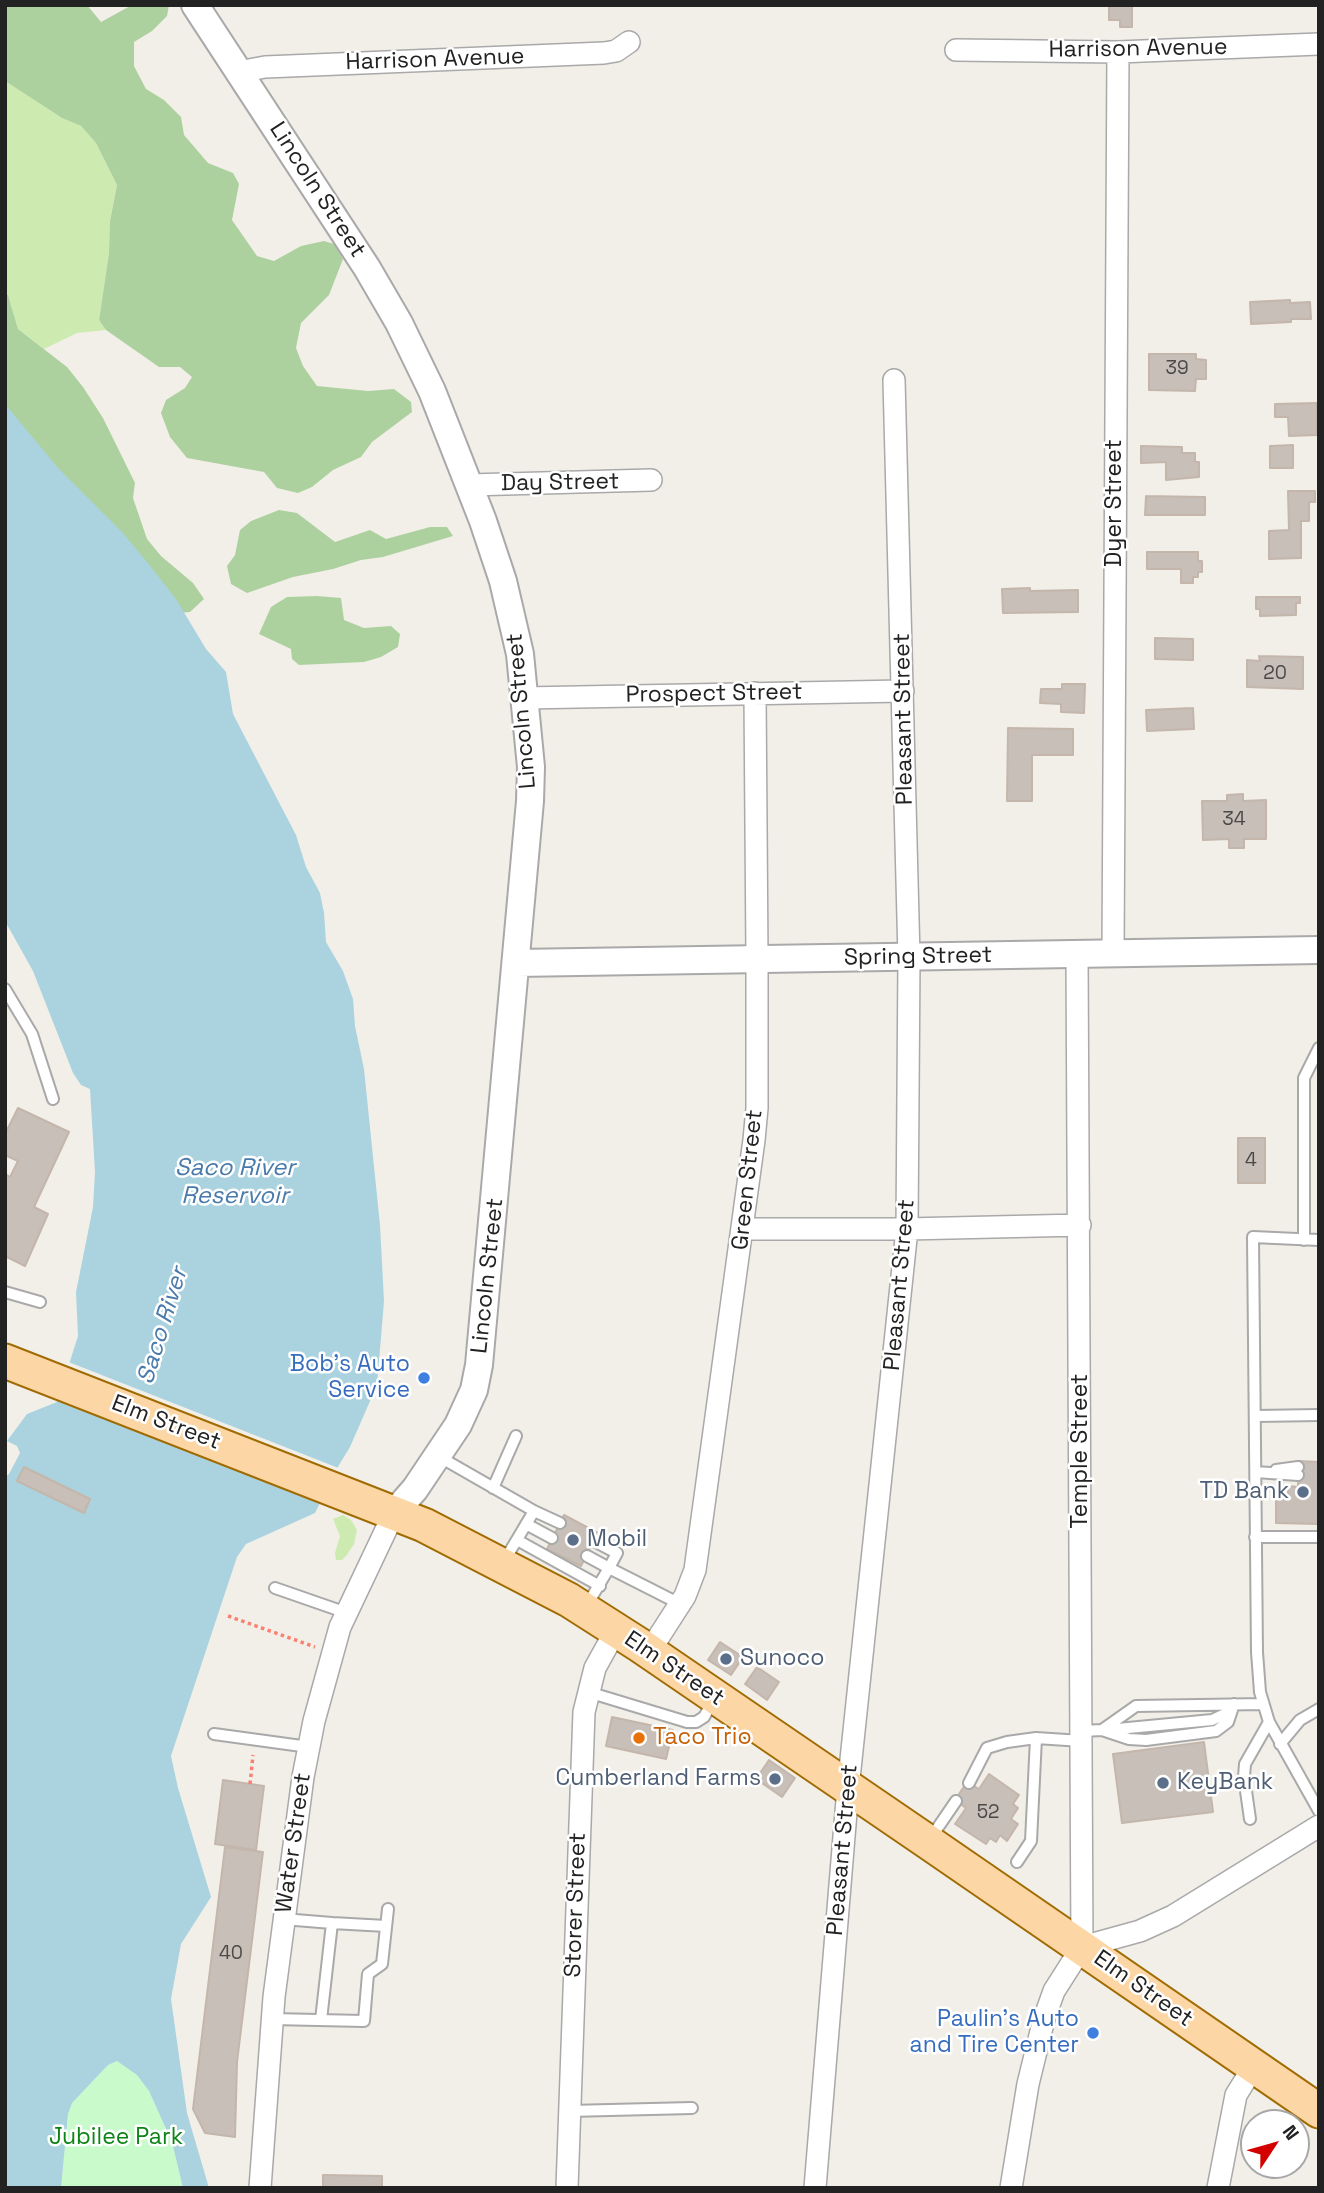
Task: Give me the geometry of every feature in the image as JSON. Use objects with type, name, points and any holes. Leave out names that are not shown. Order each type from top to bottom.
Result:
[{"type":"main road","name":"Elm Street","points":[[9,1362],[431,1529],[510,1552],[592,1598],[616,1630],[848,1788],[935,1833],[1082,1947],[1319,2111]]},
{"type":"street","name":"Lincoln Street","points":[[195,5],[391,306],[432,391],[469,485],[503,582],[520,654],[531,767],[530,789],[517,963],[479,1366],[470,1400],[458,1425],[415,1489],[394,1513]]},
{"type":"street","name":"Harrison Avenue","points":[[241,76],[249,70],[265,67],[604,53],[616,51],[629,42]]},
{"type":"street","name":"Harrison Avenue","points":[[956,50],[1118,52],[1319,44]]},
{"type":"street","name":"Dyer Street","points":[[1113,954],[1118,52]]},
{"type":"street","name":"Pleasant Street","points":[[814,2188],[848,1788],[907,1229],[909,957],[894,380]]},
{"type":"street","name":"Day Street","points":[[469,485],[651,480]]},
{"type":"street","name":"Prospect Street","points":[[524,698],[903,691]]},
{"type":"street","name":"Green Street","points":[[649,1652],[681,1604],[695,1570],[743,1229],[756,1116],[755,694]]},
{"type":"street","name":"Spring Street","points":[[517,963],[1319,950]]},
{"type":"street","name":"Temple Street","points":[[1077,955],[1088,1734],[1082,1947]]},
{"type":"street","points":[[743,1229],[1080,1225]]},
{"type":"street","name":"Water Street","points":[[260,2188],[272,2019],[283,1919],[309,1747],[337,1640],[394,1513]]},
{"type":"street","name":"Storer Street","points":[[567,2188],[584,1712],[595,1668],[616,1630]]},
{"type":"street","points":[[1011,2188],[1028,2084],[1044,2020],[1054,1991],[1082,1947],[1140,1931],[1173,1916],[1319,1826]]},
{"type":"street","points":[[1218,2188],[1236,2095],[1254,2066]]},
{"type":"lane","points":[[5,989],[32,1034],[53,1099]]},
{"type":"lane","points":[[1304,1240],[1304,1077],[1319,1048]]},
{"type":"lane","points":[[1319,1240],[1254,1237],[1259,1472],[1255,1537],[1260,1692],[1269,1722],[1319,1811]]},
{"type":"lane","points":[[5,1292],[40,1302]]},
{"type":"lane","points":[[1256,1416],[1319,1415]]},
{"type":"lane","points":[[493,1488],[516,1436]]},
{"type":"lane","points":[[438,1456],[560,1523]]},
{"type":"lane","points":[[1259,1472],[1277,1475],[1298,1471]]},
{"type":"lane","points":[[510,1552],[534,1511]]},
{"type":"lane","points":[[526,1524],[552,1538]]},
{"type":"lane","points":[[1255,1537],[1319,1537]]},
{"type":"lane","points":[[592,1598],[617,1553],[594,1541]]},
{"type":"lane","points":[[587,1556],[681,1604]]},
{"type":"lane","points":[[275,1588],[347,1613]]},
{"type":"lane","points":[[588,1692],[687,1722],[704,1717],[715,1698]]},
{"type":"lane","points":[[971,1785],[987,1748],[1036,1738],[1212,1720],[1225,1714],[1234,1704]]},
{"type":"lane","points":[[1088,1734],[1136,1706],[1263,1704]]},
{"type":"lane","points":[[1280,1744],[1300,1720],[1319,1709]]},
{"type":"lane","points":[[1250,1819],[1244,1777],[1245,1764],[1269,1722]]},
{"type":"lane","points":[[214,1734],[309,1747]]},
{"type":"lane","points":[[1017,1862],[1031,1841],[1036,1738]]},
{"type":"lane","points":[[935,1833],[959,1803]]},
{"type":"lane","points":[[272,2019],[364,2021],[368,1974],[382,1964],[388,1909]]},
{"type":"lane","points":[[283,1919],[386,1926]]},
{"type":"lane","points":[[321,2020],[332,1923]]},
{"type":"lane","points":[[569,2111],[692,2108]]},
{"type":"path","points":[[229,1616],[317,1647]]},
{"type":"path","points":[[250,1784],[254,1740]]},
{"type":"green space","points":[[5,5],[87,5],[101,22],[132,5],[169,5],[167,16],[152,31],[134,42],[134,66],[146,89],[164,100],[181,117],[184,135],[208,163],[233,173],[239,184],[232,220],[257,256],[274,261],[301,246],[324,241],[334,244],[343,259],[329,295],[301,323],[296,348],[303,366],[317,386],[368,391],[394,389],[411,402],[412,412],[372,442],[361,457],[333,470],[312,487],[298,493],[277,488],[264,472],[187,458],[170,437],[161,413],[166,400],[185,388],[192,377],[180,367],[159,367],[106,330],[99,320],[109,253],[110,221],[117,185],[96,143],[81,126],[62,118],[5,81]]},
{"type":"green space","points":[[5,81],[62,118],[81,126],[96,143],[117,185],[110,221],[109,253],[99,320],[106,330],[77,333],[44,349],[18,329],[8,295],[5,295]]},
{"type":"green space","points":[[5,295],[8,295],[18,329],[67,367],[103,418],[135,483],[133,498],[147,539],[161,556],[193,583],[204,599],[190,612],[165,614],[5,424]]},
{"type":"green space","points":[[279,510],[297,513],[335,542],[370,530],[386,539],[430,527],[447,527],[453,536],[383,557],[293,577],[247,593],[231,584],[227,566],[235,555],[240,530],[251,521]]},
{"type":"green space","points":[[287,597],[341,598],[344,620],[364,628],[391,626],[400,634],[398,647],[381,657],[364,662],[299,665],[292,659],[291,649],[259,634],[271,607]]},
{"type":"green space","points":[[343,1515],[351,1520],[357,1530],[354,1544],[347,1555],[342,1560],[336,1560],[335,1553],[340,1536],[333,1519]]},
{"type":"green space","name":"Jubilee Park","points":[[117,2061],[137,2075],[149,2091],[172,2142],[183,2188],[61,2188],[68,2114],[72,2103],[108,2065]]},
{"type":"water","name":"Saco River Reservoir","points":[[5,404],[58,468],[122,532],[151,567],[176,599],[206,649],[226,672],[233,714],[296,835],[306,867],[320,893],[326,942],[343,971],[353,999],[355,1026],[364,1069],[380,1225],[384,1301],[377,1385],[350,1447],[315,1513],[246,1544],[237,1557],[171,1756],[211,1897],[181,1944],[171,1999],[187,2113],[209,2188],[183,2188],[172,2142],[149,2091],[137,2075],[117,2061],[108,2065],[72,2103],[68,2114],[61,2188],[5,2188],[5,1477],[20,1453],[17,1446],[7,1441],[27,1414],[57,1402],[78,1336],[76,1292],[93,1207],[95,1172],[90,1089],[81,1085],[73,1073],[33,971],[5,921]]},
{"type":"pier","points":[[66,1361],[341,1469],[323,1504],[54,1399]]},
{"type":"building","points":[[1109,5],[1132,5],[1132,27],[1120,27],[1120,20],[1109,20]]},
{"type":"building","points":[[1290,300],[1290,303],[1310,302],[1311,319],[1251,324],[1250,302]]},
{"type":"building","points":[[1149,354],[1196,354],[1196,359],[1206,360],[1206,379],[1196,379],[1195,391],[1149,390]]},
{"type":"building","points":[[1317,403],[1317,435],[1289,436],[1288,417],[1275,417],[1275,404]]},
{"type":"building","points":[[1293,445],[1293,468],[1270,468],[1270,446]]},
{"type":"building","points":[[1141,446],[1182,447],[1182,453],[1195,453],[1195,462],[1199,462],[1199,477],[1166,480],[1166,462],[1141,463]]},
{"type":"building","points":[[1288,491],[1315,491],[1315,502],[1309,502],[1309,521],[1301,521],[1301,558],[1269,559],[1269,531],[1289,530]]},
{"type":"building","points":[[1146,496],[1205,497],[1205,515],[1145,515]]},
{"type":"building","points":[[1147,552],[1198,552],[1198,561],[1202,561],[1202,572],[1198,572],[1198,577],[1193,577],[1193,583],[1181,583],[1181,569],[1147,569]]},
{"type":"building","points":[[1030,588],[1030,591],[1078,590],[1078,612],[1003,613],[1002,589]]},
{"type":"building","points":[[1256,597],[1300,597],[1300,603],[1296,603],[1296,615],[1260,616],[1260,609],[1256,609]]},
{"type":"building","points":[[1155,638],[1193,639],[1193,660],[1155,659]]},
{"type":"building","points":[[1259,656],[1303,657],[1303,689],[1247,687],[1247,660],[1260,661]]},
{"type":"building","points":[[1062,684],[1085,684],[1084,713],[1061,712],[1061,704],[1040,703],[1041,689],[1062,689]]},
{"type":"building","points":[[1193,708],[1194,729],[1147,731],[1146,710]]},
{"type":"building","points":[[1008,728],[1073,729],[1073,755],[1032,755],[1032,801],[1007,801]]},
{"type":"building","points":[[1243,794],[1243,801],[1266,800],[1266,839],[1244,839],[1244,848],[1229,848],[1229,839],[1203,840],[1202,801],[1227,801],[1227,795]]},
{"type":"building","points":[[18,1108],[69,1132],[34,1207],[48,1214],[25,1266],[5,1256],[5,1174],[10,1177],[18,1161],[5,1155],[5,1134]]},
{"type":"building","points":[[1238,1138],[1265,1138],[1265,1183],[1238,1183]]},
{"type":"building","name":"TD Bank","points":[[1298,1461],[1319,1462],[1319,1524],[1276,1523],[1276,1497],[1288,1497],[1288,1486],[1298,1487]]},
{"type":"building","points":[[24,1467],[90,1499],[84,1513],[17,1481]]},
{"type":"building","name":"Mobil","points":[[564,1515],[598,1533],[581,1566],[547,1549]]},
{"type":"building","name":"Sunoco","points":[[720,1642],[743,1657],[731,1675],[708,1660]]},
{"type":"building","name":"Sunoco","points":[[757,1667],[779,1682],[767,1700],[745,1684]]},
{"type":"building","name":"Taco Trio","points":[[612,1717],[673,1730],[666,1759],[606,1746]]},
{"type":"building","name":"KeyBank","points":[[1204,1742],[1213,1812],[1122,1823],[1113,1754]]},
{"type":"building","name":"Cumberland Farms","points":[[769,1760],[795,1778],[782,1797],[756,1779]]},
{"type":"building","points":[[989,1774],[1019,1795],[1013,1804],[1018,1808],[1011,1819],[1018,1824],[1007,1841],[1000,1835],[996,1842],[990,1838],[986,1844],[955,1824],[966,1808],[955,1800],[967,1782],[979,1789]]},
{"type":"building","points":[[223,1780],[264,1786],[256,1850],[215,1844]]},
{"type":"building","points":[[225,1847],[263,1852],[237,2062],[235,2137],[205,2133],[193,2109]]},
{"type":"building","points":[[323,2175],[382,2176],[382,2188],[323,2188]]},
{"type":"place","name":"Bob's Auto Service","points":[[424,1378]]},
{"type":"place","name":"TD Bank","points":[[1303,1492]]},
{"type":"place","name":"Mobil","points":[[573,1540]]},
{"type":"place","name":"Sunoco","points":[[726,1659]]},
{"type":"place","name":"Taco Trio","points":[[639,1738]]},
{"type":"place","name":"Cumberland Farms","points":[[775,1779]]},
{"type":"place","name":"KeyBank","points":[[1163,1783]]},
{"type":"place","name":"Paulin's Auto and Tire Center","points":[[1093,2033]]},
{"type":"water label","name":"Saco River","points":[[163,1326]]}]
